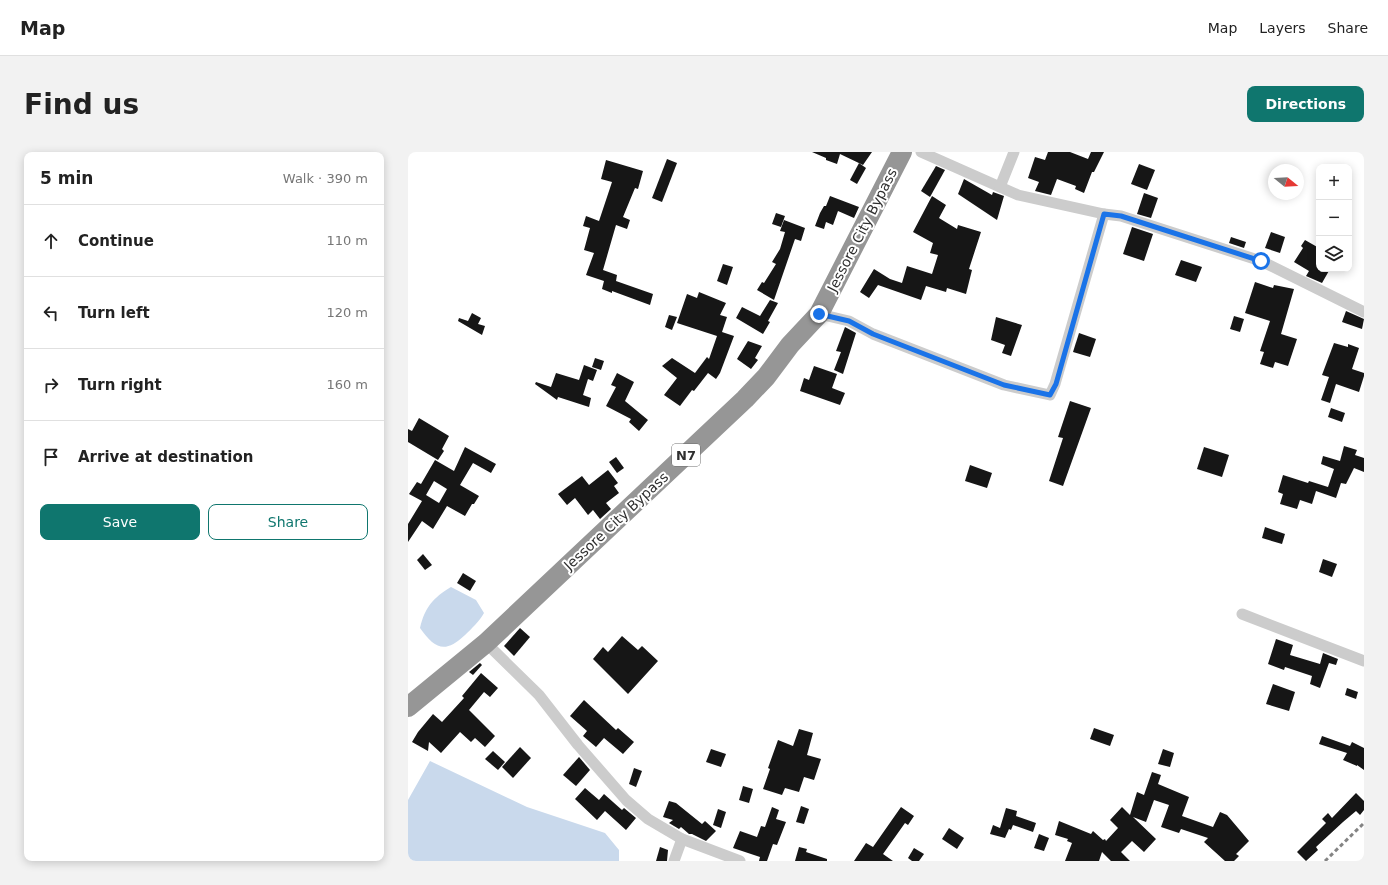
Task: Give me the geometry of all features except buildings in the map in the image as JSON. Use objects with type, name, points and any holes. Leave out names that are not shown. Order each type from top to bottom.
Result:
[{"type":"highway","name":"Jessore City Bypass","points":[[408,707],[486,643],[745,400],[766,377],[790,345],[819,314],[902,152]]},
{"type":"street","points":[[921,152],[1018,195],[1104,214],[1121,216],[1261,261],[1364,312]]},
{"type":"street","points":[[1000,187],[1014,152]]},
{"type":"street","points":[[819,314],[849,321],[873,334],[1004,385],[1050,395],[1056,384],[1104,214]]},
{"type":"street","points":[[1242,614],[1364,661]]},
{"type":"street","points":[[486,643],[540,695],[578,745],[626,800],[648,818],[682,839],[740,861]]},
{"type":"street","points":[[674,861],[682,839]]},
{"type":"water","points":[[451,587],[476,600],[484,613],[465,635],[452,645],[446,647],[431,641],[420,628],[427,609],[439,595]]},
{"type":"water","points":[[430,761],[527,807],[605,833],[619,850],[619,861],[408,861],[408,800]]},
{"type":"railway","points":[[1325,861],[1364,823]]},
{"type":"route","points":[[819,314],[849,321],[863,327],[873,334],[938,358],[1004,385],[1050,395],[1056,384],[1104,214],[1121,216],[1261,261]]}]
